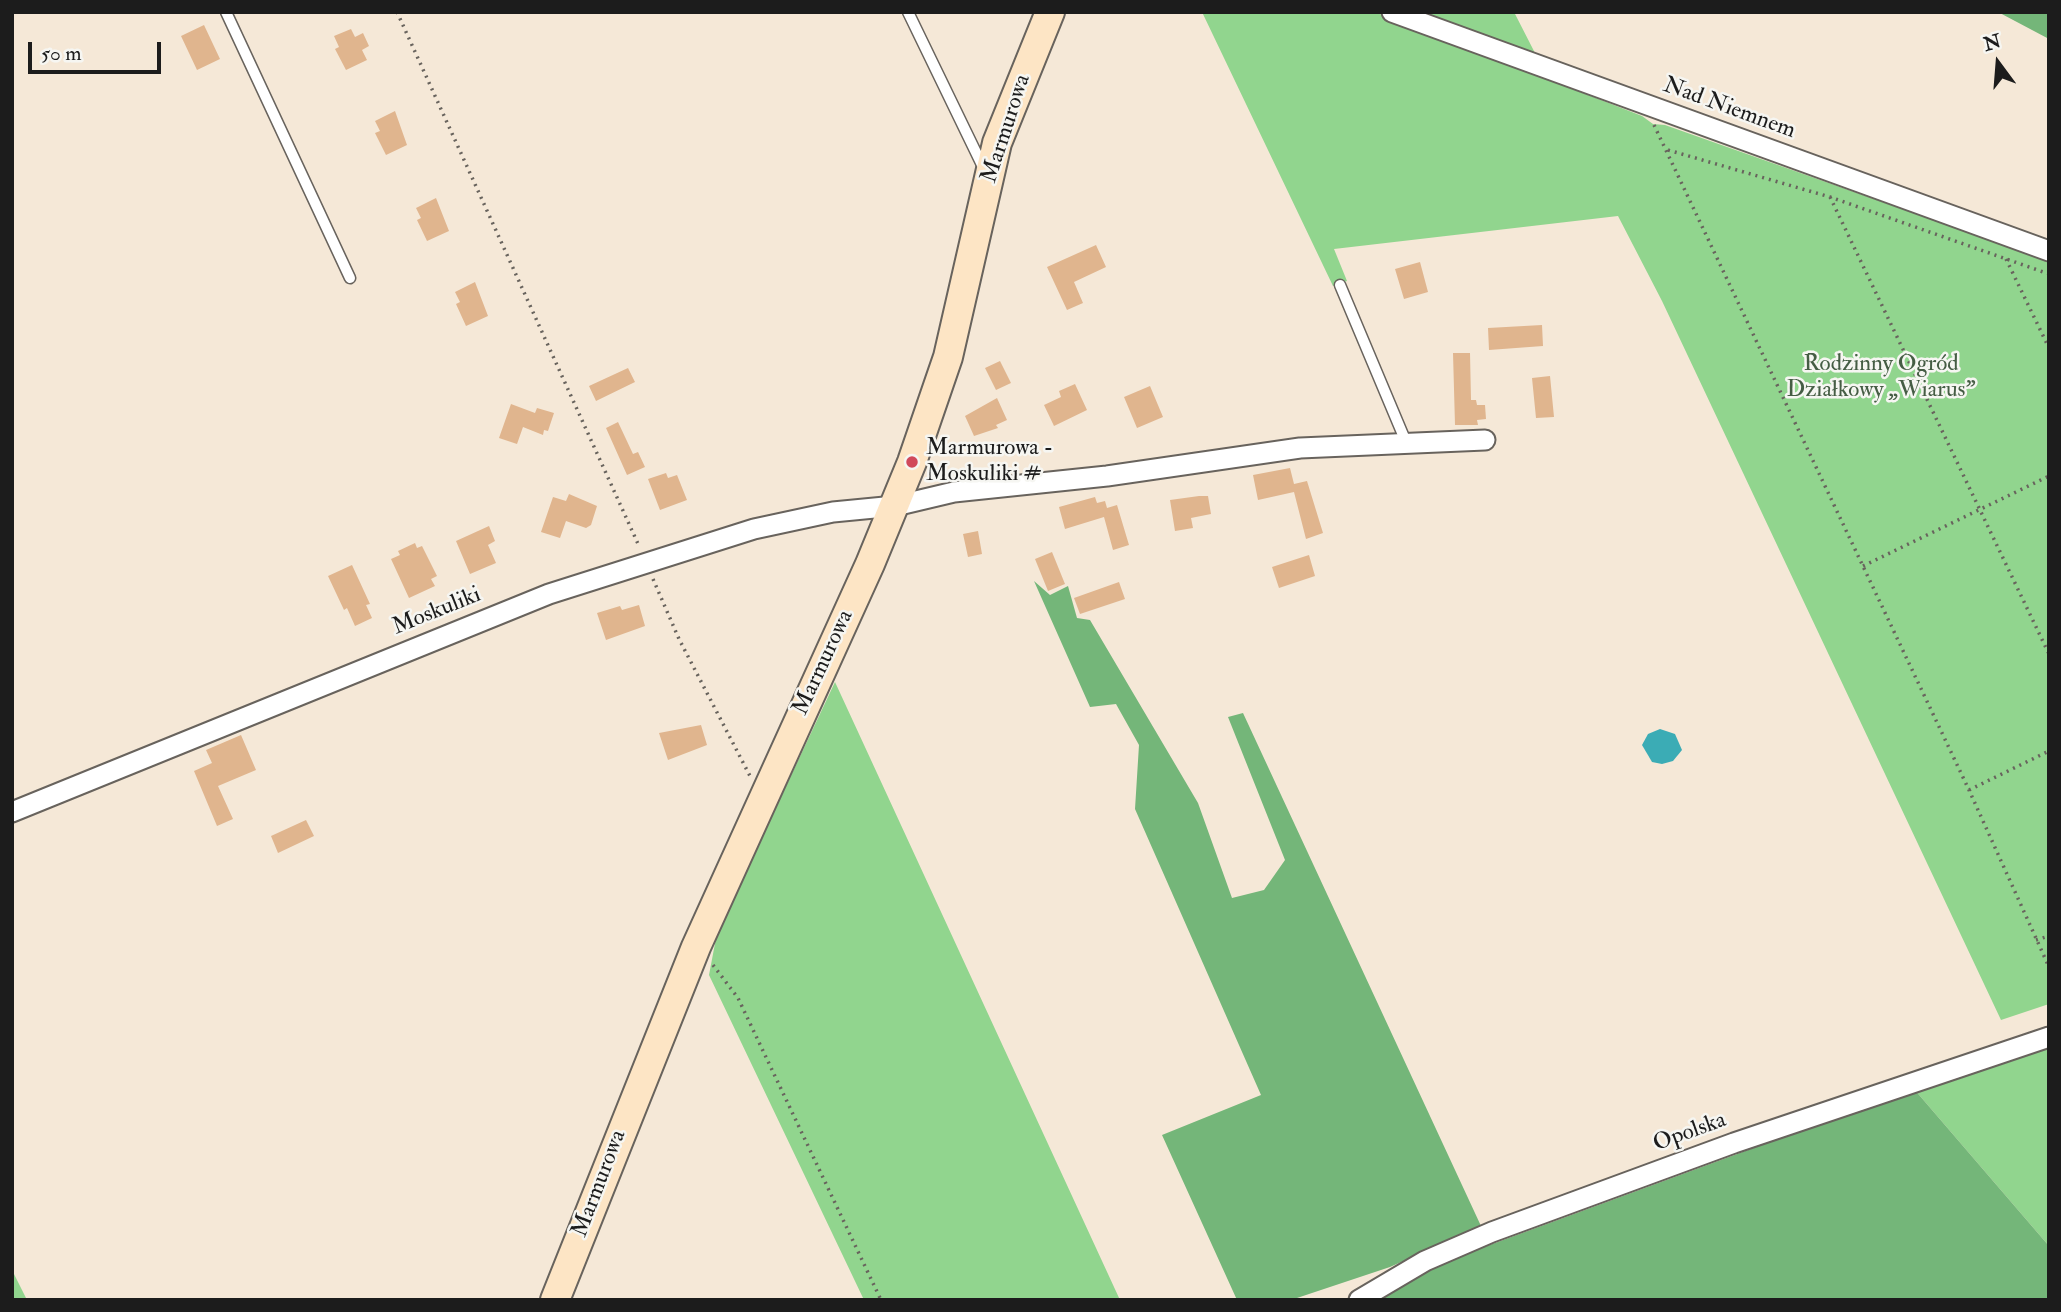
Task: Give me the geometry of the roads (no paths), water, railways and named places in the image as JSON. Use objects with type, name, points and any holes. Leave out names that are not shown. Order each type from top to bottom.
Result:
[{"type":"street","name":"Marmurowa","points":[[555,1300],[696,947],[895,506],[948,357],[997,143],[1050,12]]},
{"type":"street","name":"Nad Niemnem","points":[[1392,12],[2049,251]]},
{"type":"street","name":"Moskuliki","points":[[12,812],[549,594],[754,530],[833,512],[895,506],[954,492],[1107,475],[1300,448],[1485,440]]},
{"type":"street","name":"Opolska","points":[[1359,1300],[1425,1261],[1492,1232],[1734,1143],[2049,1037]]},
{"type":"lane","points":[[226,12],[349,278]]},
{"type":"lane","points":[[908,12],[989,179]]},
{"type":"lane","points":[[1340,285],[1406,442]]},
{"type":"water","points":[[1660,729],[1675,734],[1682,750],[1673,761],[1662,764],[1652,762],[1642,745],[1648,734]]},
{"type":"place","name":"Marmurowa - Moskuliki #","points":[[912,462]]},
{"type":"park label","name":"Rodzinny Ogród Działkowy „Wiarus”","points":[[1881,378]]}]
